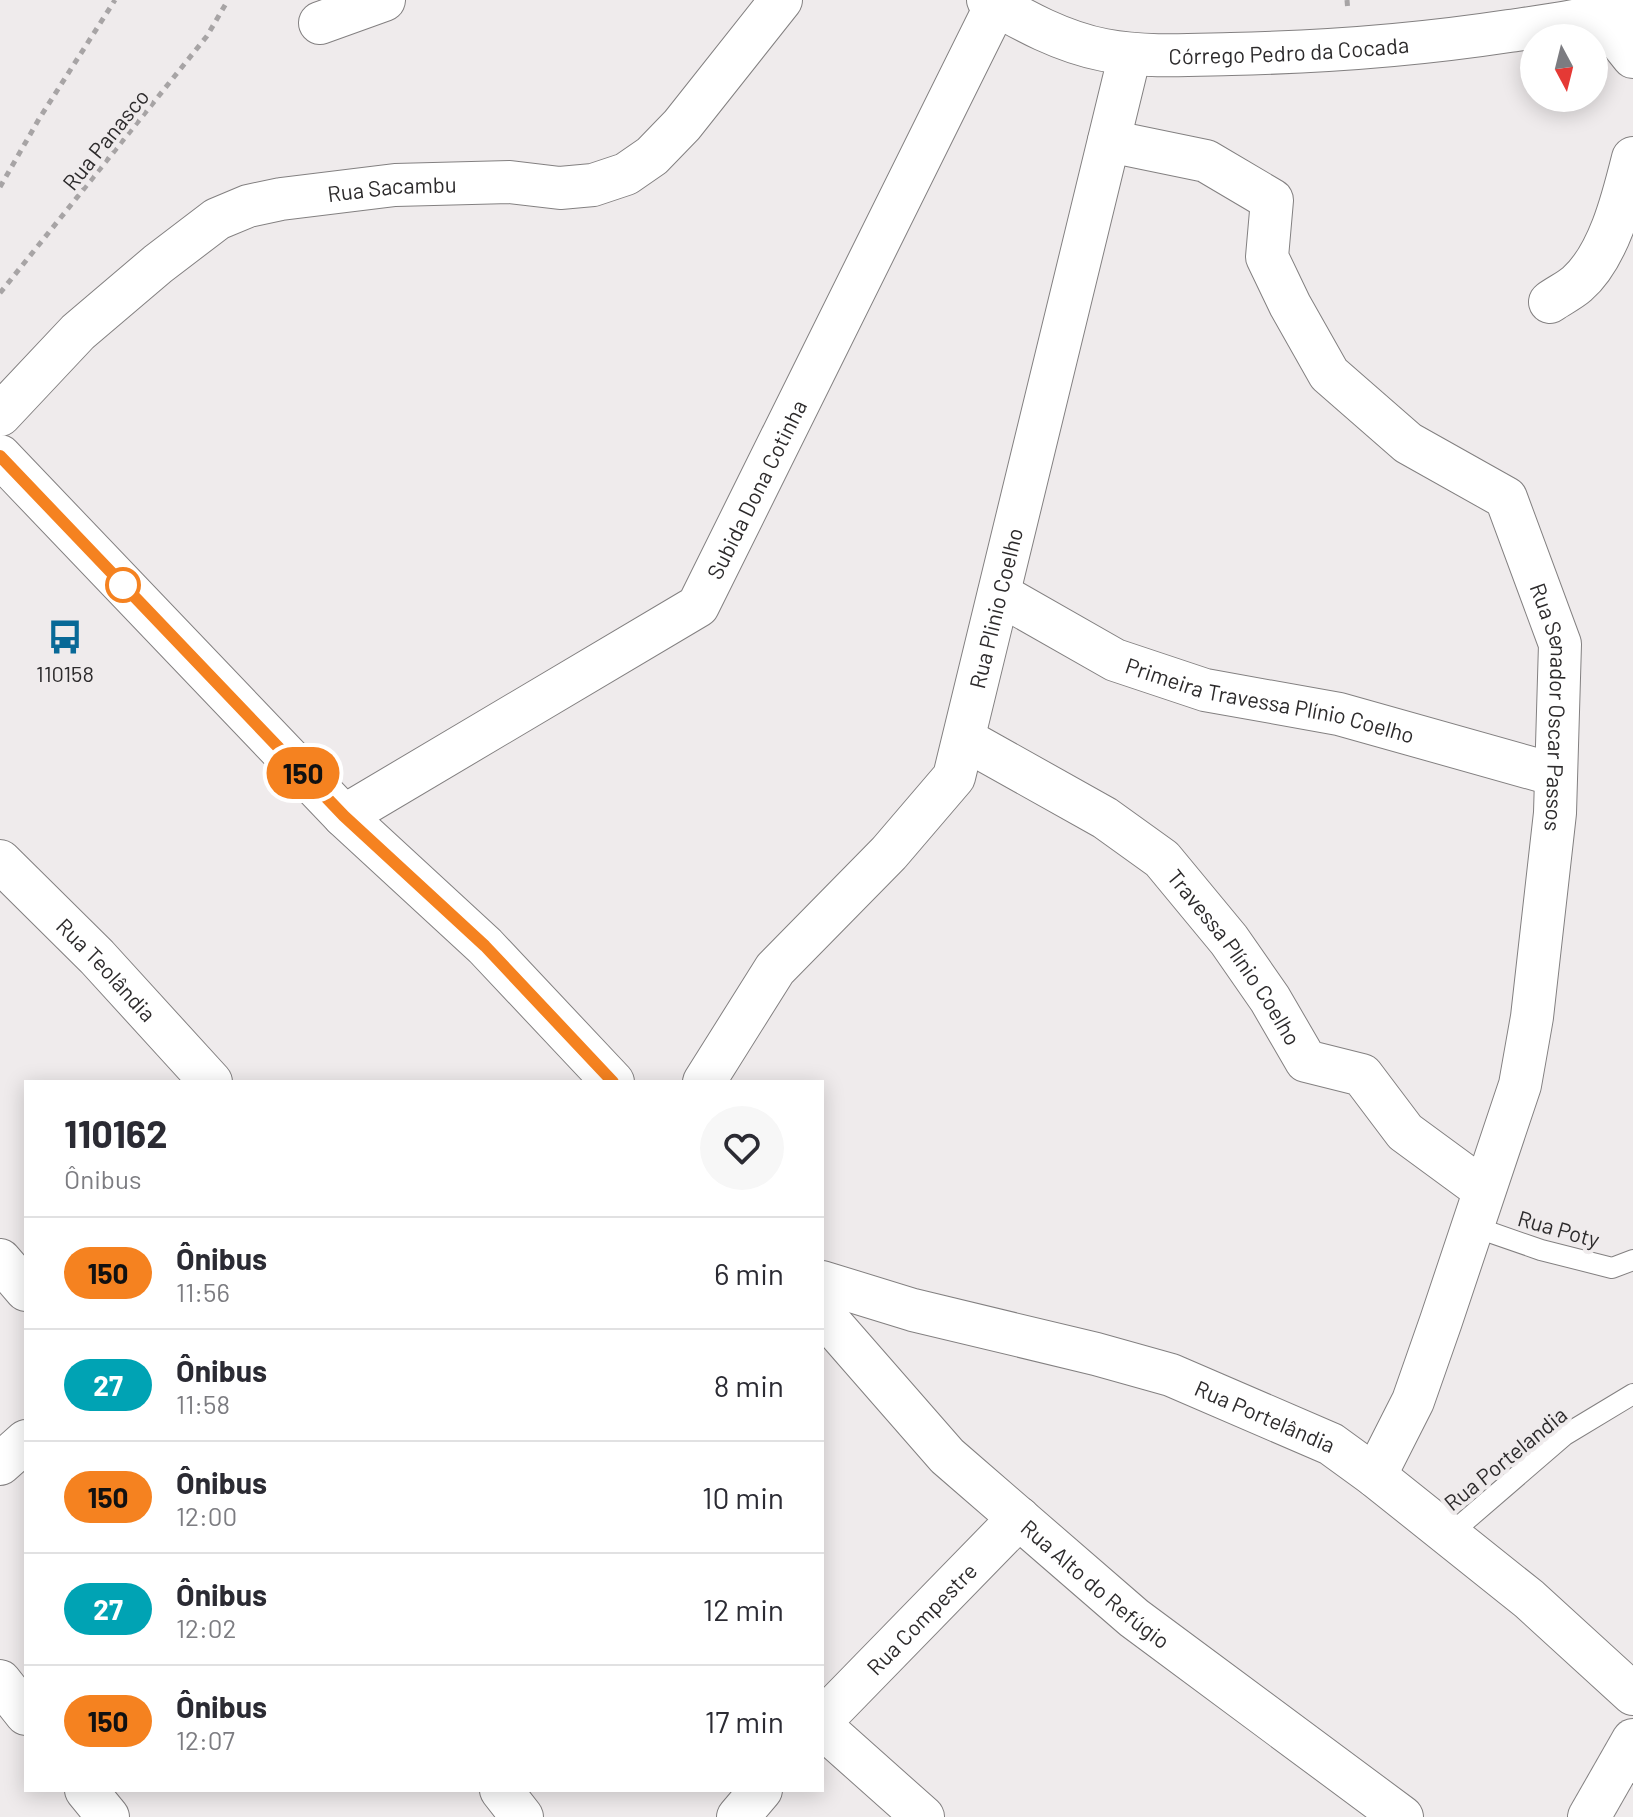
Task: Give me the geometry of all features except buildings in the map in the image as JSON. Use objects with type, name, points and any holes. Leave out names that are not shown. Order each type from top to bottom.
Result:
[{"type":"street","points":[[320,23],[384,0]]},
{"type":"street","name":"Rua Sacambu","points":[[0,415],[78,332],[158,264],[217,219],[248,206],[395,185],[510,182],[560,188],[593,185],[626,174],[652,156],[682,125],[781,0]]},
{"type":"street","name":"Córrego Pedro da Cocada","points":[[1006,6],[1064,39],[1101,50],[1130,54],[1351,49],[1483,35],[1617,11]]},
{"type":"street","name":"Subida Dona Cotinha","points":[[344,816],[698,606],[1006,6]]},
{"type":"street","points":[[1617,11],[1633,57]]},
{"type":"street","name":"Rua Plinio Coelho","points":[[705,1080],[775,969],[889,853],[954,777],[1130,54]]},
{"type":"street","name":"Rua Senador Oscar Passos","points":[[1109,141],[1206,161],[1272,200],[1267,257],[1329,374],[1408,443],[1506,498],[1560,644],[1555,813],[1532,1017],[1522,1072],[1413,1401],[1375,1476]]},
{"type":"street","points":[[1550,302],[1577,284],[1595,263],[1621,207],[1633,158]]},
{"type":"street","points":[[0,456],[344,816],[485,946],[611,1080]]},
{"type":"street","name":"Primeira Travessa Plínio Coelho","points":[[999,594],[1115,660],[1205,690],[1339,714],[1556,775]]},
{"type":"street","name":"Travessa Plínio Coelho","points":[[964,739],[1105,818],[1162,859],[1229,940],[1270,999],[1306,1061],[1362,1075],[1405,1132],[1478,1208]]},
{"type":"street","name":"Rua Teolândia","points":[[0,861],[97,957],[209,1080]]},
{"type":"street","points":[[0,1260],[24,1288]]},
{"type":"street","name":"Rua Portelândia","points":[[824,1283],[913,1310],[1171,1375],[1331,1444],[1529,1599],[1633,1694]]},
{"type":"street","name":"Rua Alto do Refúgio","points":[[824,1315],[947,1456],[1134,1618],[1402,1817]]},
{"type":"street","points":[[0,1464],[24,1443]]},
{"type":"street","name":"Rua Compestre","points":[[824,1718],[1019,1518]]},
{"type":"street","points":[[0,1681],[24,1711]]},
{"type":"street","points":[[824,1729],[923,1817]]},
{"type":"street","points":[[1589,1817],[1633,1740]]},
{"type":"street","points":[[88,1792],[108,1817]]},
{"type":"street","points":[[503,1792],[522,1817]]},
{"type":"street","points":[[738,1817],[759,1792]]},
{"type":"lane","name":"Rua Poty","points":[[1478,1208],[1541,1250],[1612,1268],[1633,1260]]},
{"type":"lane","name":"Rua Portelandia","points":[[1449,1535],[1565,1435],[1633,1394]]},
{"type":"path","points":[[0,187],[39,119],[115,0]]},
{"type":"path","name":"Rua Panasco","points":[[0,293],[207,36],[228,0]]},
{"type":"bus line","name":"150","points":[[0,456],[344,816],[485,946],[611,1080]]},
{"type":"place","name":"110158","points":[[65,637]]}]
